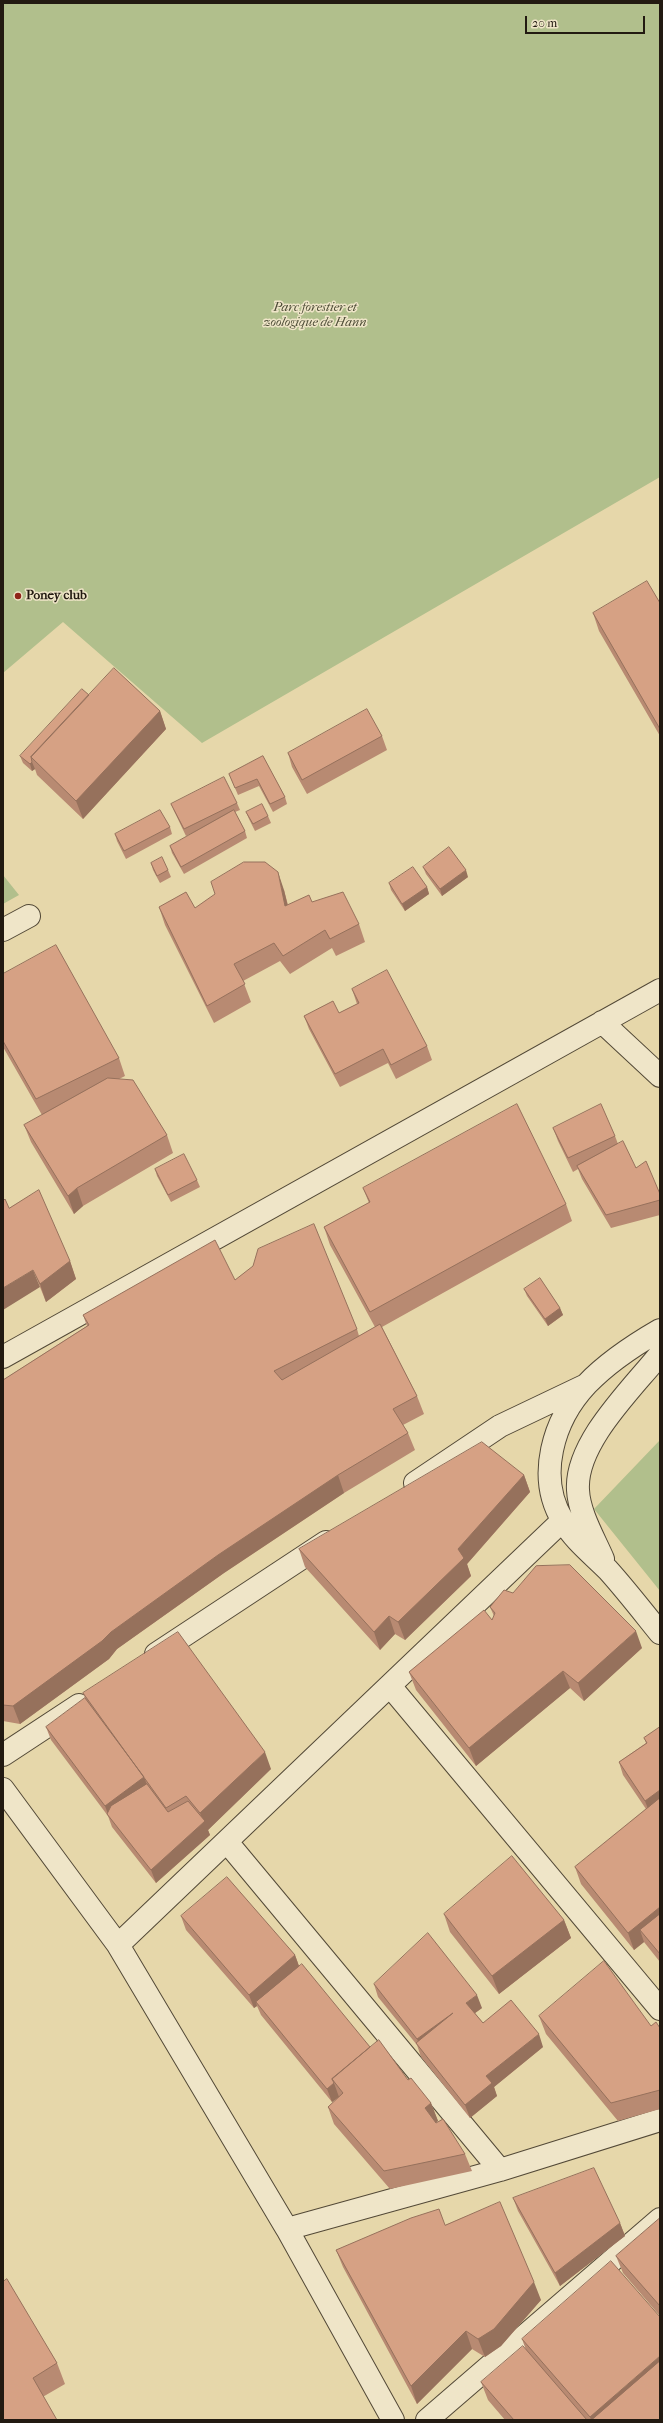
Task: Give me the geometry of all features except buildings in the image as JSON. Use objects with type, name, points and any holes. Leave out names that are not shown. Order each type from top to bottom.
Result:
[{"type":"street","points":[[3,930],[29,916]]},
{"type":"street","points":[[3,1357],[660,990]]},
{"type":"street","points":[[602,1022],[660,1076]]},
{"type":"street","points":[[401,1492],[500,1426],[586,1385],[632,1346],[660,1330]]},
{"type":"street","points":[[609,1571],[592,1534],[581,1504],[578,1491],[579,1476],[589,1449],[604,1423],[660,1354]]},
{"type":"street","points":[[586,1385],[567,1413],[555,1435],[549,1472],[551,1490],[562,1521],[574,1537],[609,1571],[660,1633]]},
{"type":"street","points":[[118,1946],[562,1521]]},
{"type":"street","points":[[142,1663],[341,1531]]},
{"type":"street","points":[[390,1686],[660,2009]]},
{"type":"street","points":[[3,1755],[96,1693]]},
{"type":"street","points":[[3,1789],[118,1946],[287,2229],[393,2420]]},
{"type":"street","points":[[226,1842],[500,2170]]},
{"type":"street","points":[[287,2229],[500,2170],[660,2120]]},
{"type":"street","points":[[427,2420],[660,2219]]},
{"type":"green space","name":"Parc forestier et zoologique de Hann","points":[[3,3],[660,3],[660,477],[202,743],[63,622],[3,673]]},
{"type":"green space","points":[[3,875],[19,895],[3,904]]},
{"type":"green space","points":[[660,1440],[660,1591],[594,1509]]},
{"type":"place","name":"Poney club","points":[[18,596]]}]
